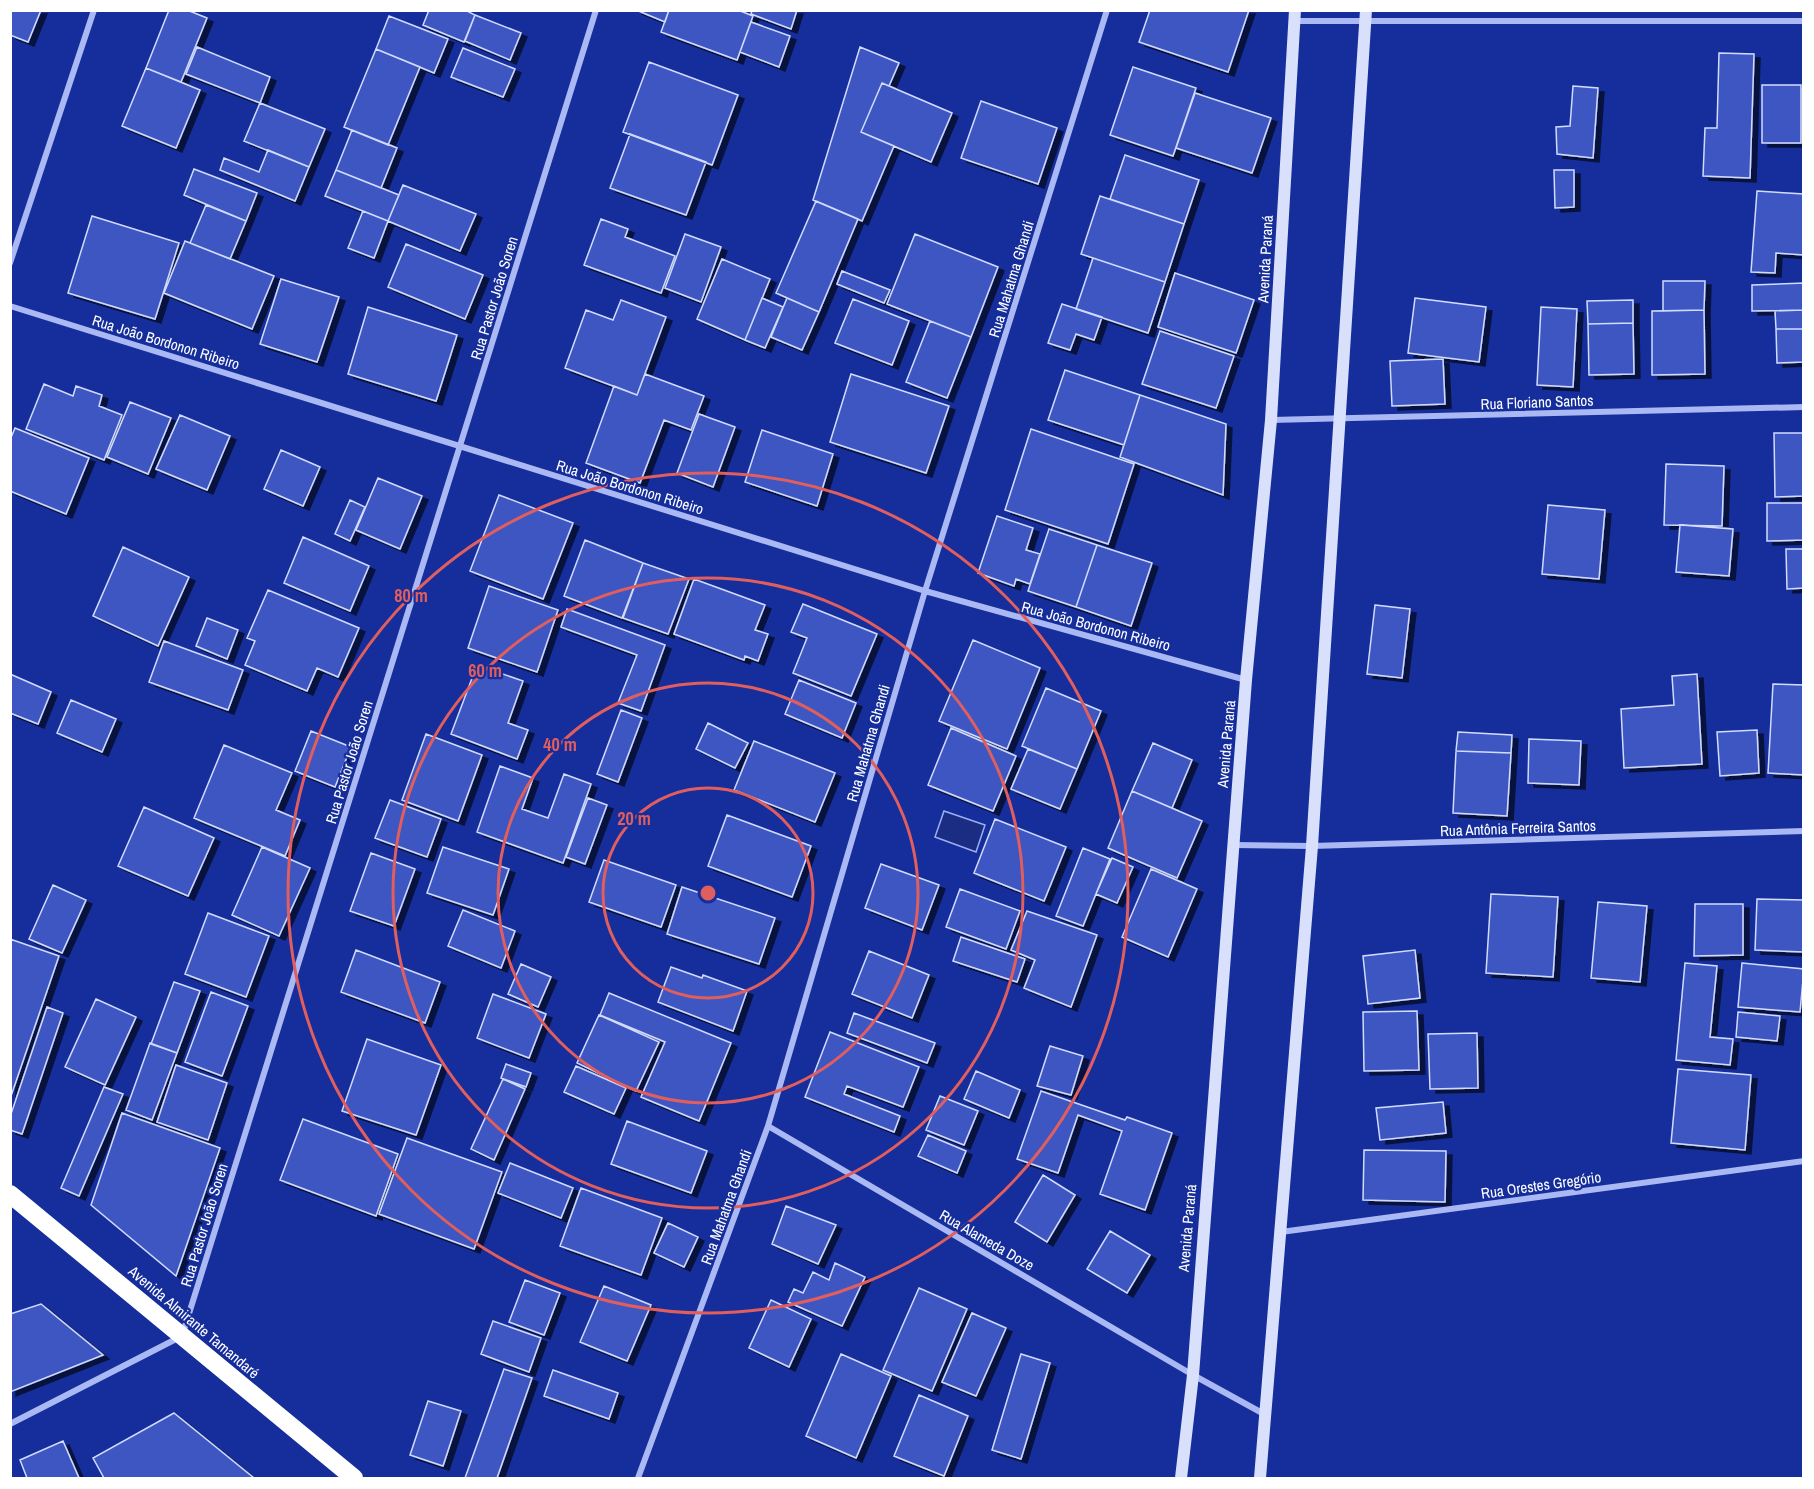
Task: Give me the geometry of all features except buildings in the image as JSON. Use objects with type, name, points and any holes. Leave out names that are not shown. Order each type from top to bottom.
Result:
[{"type":"highway","name":"Avenida Almirante Tamandaré","points":[[10,1194],[354,1479]]},
{"type":"street","points":[[10,263],[94,10]]},
{"type":"street","name":"Rua Pastor João Soren","points":[[182,1336],[596,10]]},
{"type":"street","name":"Rua Mahatma Ghandi","points":[[638,1479],[768,1126],[925,591],[1107,10]]},
{"type":"street","points":[[1260,1479],[1312,846],[1366,15]]},
{"type":"street","points":[[1295,16],[1803,21]]},
{"type":"street","name":"Avenida Paraná","points":[[1181,1479],[1193,1375],[1246,680],[1271,420],[1295,16]]},
{"type":"street","name":"Rua João Bordonon Ribeiro","points":[[10,306],[925,591],[1246,680]]},
{"type":"street","name":"Rua Floriano Santos","points":[[1271,420],[1803,407]]},
{"type":"street","name":"Rua Antônia Ferreira Santos","points":[[1233,845],[1312,846],[1803,831]]},
{"type":"street","name":"Rua Alameda Doze","points":[[768,1126],[1193,1375],[1264,1414]]},
{"type":"street","name":"Rua Orestes Gregório","points":[[1281,1232],[1803,1161]]},
{"type":"street","points":[[10,1424],[182,1336]]},
{"type":"shaded area","points":[[944,811],[985,825],[976,852],[935,837]]}]
